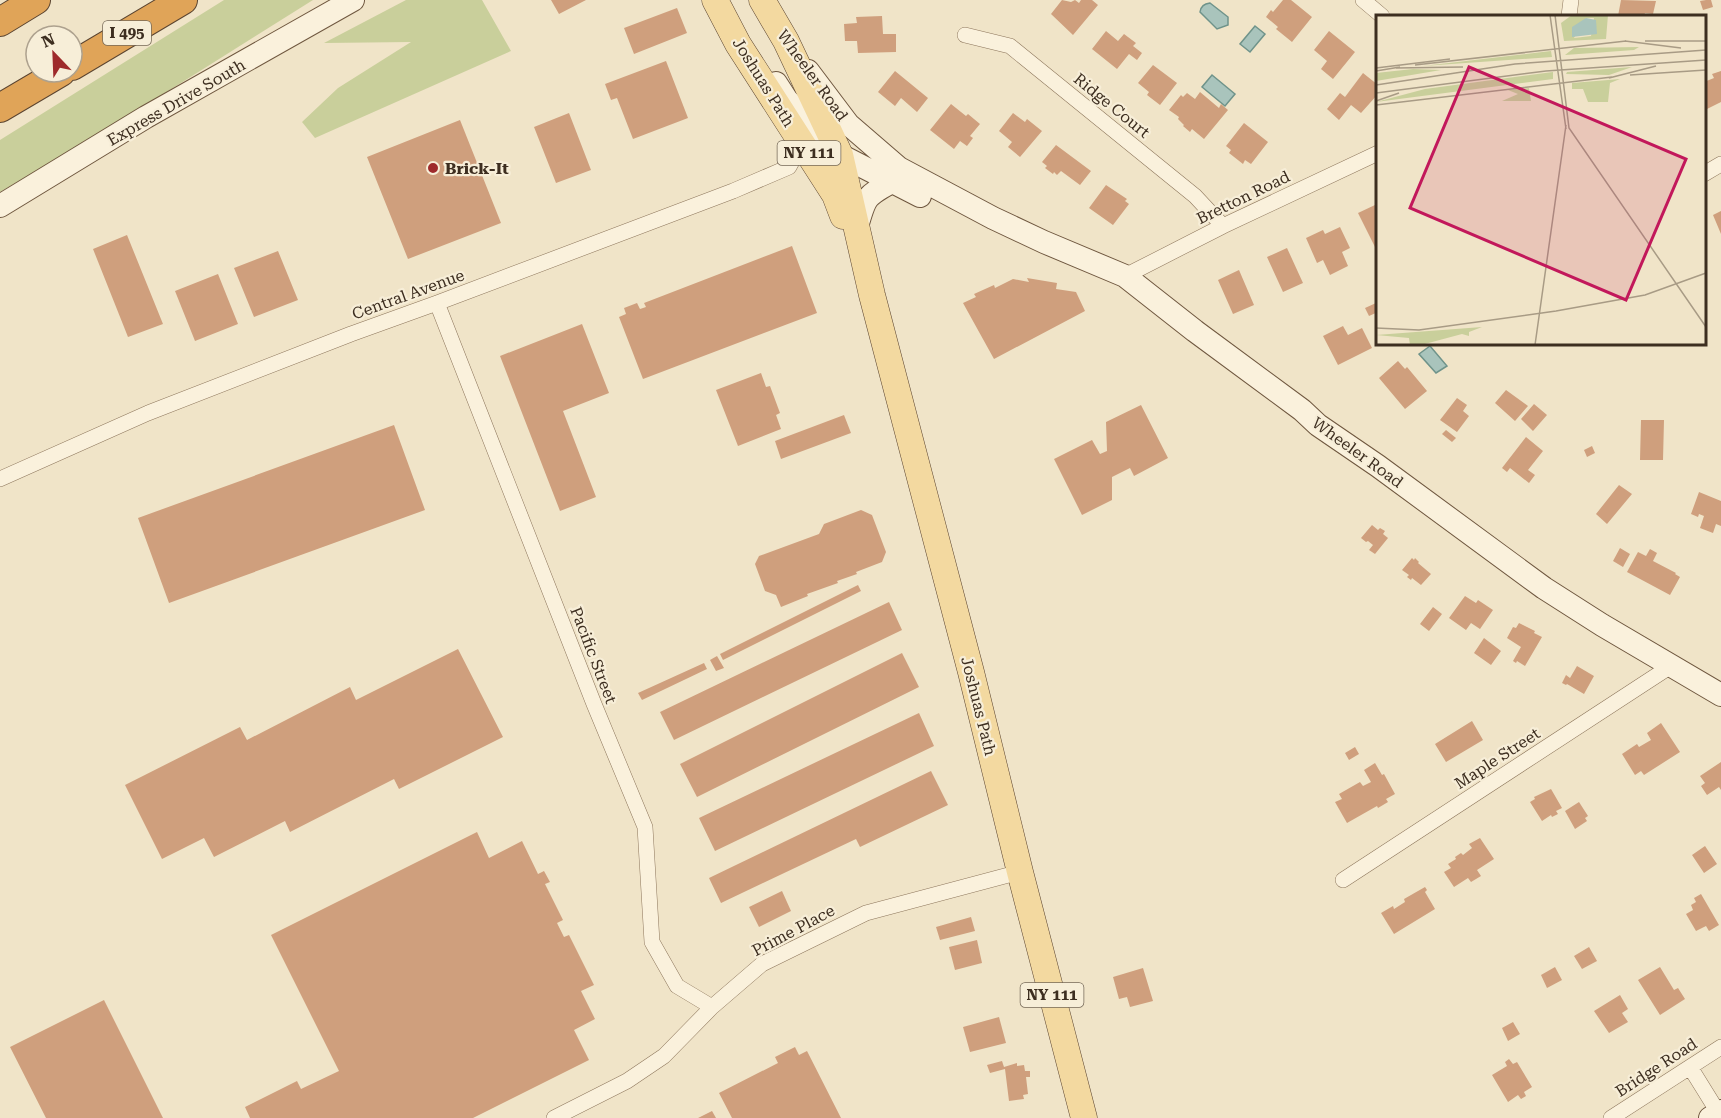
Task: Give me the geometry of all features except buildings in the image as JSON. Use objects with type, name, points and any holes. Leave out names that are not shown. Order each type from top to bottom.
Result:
[{"type":"highway","points":[[0,22],[36,0]]},
{"type":"highway","name":"I 495","points":[[84,59],[183,0]]},
{"type":"highway","points":[[0,108],[41,84]]},
{"type":"main road","name":"Express Drive South","points":[[0,206],[146,117],[353,0]]},
{"type":"main road","name":"Joshuas Path","points":[[715,0],[738,44],[835,195],[872,295]]},
{"type":"main road","name":"Wheeler Road","points":[[720,0],[787,100],[840,155],[925,199],[993,218]]},
{"type":"main road","name":"Wheeler Road","points":[[762,0],[786,41],[848,124],[899,168],[993,218],[1125,276],[1318,425],[1378,466],[1535,582],[1602,625],[1721,695]]},
{"type":"main road","name":"Joshuas Path","points":[[786,41],[840,155],[872,295],[1084,1118]]},
{"type":"main road","points":[[857,227],[867,197],[873,191],[892,182]]},
{"type":"street","points":[[1363,0],[1381,15]]},
{"type":"street","points":[[1569,15],[1570,0]]},
{"type":"street","name":"Ridge Court","points":[[965,35],[1010,46],[1195,196],[1222,226]]},
{"type":"street","name":"Central Avenue","points":[[0,479],[148,413],[351,334],[733,191],[789,167],[795,156],[790,124]]},
{"type":"street","name":"Bretton Road","points":[[1125,276],[1222,226],[1376,153]]},
{"type":"street","points":[[1706,173],[1721,164]]},
{"type":"street","name":"Pacific Street","points":[[437,303],[594,704],[645,827],[652,942],[678,986],[712,1006]]},
{"type":"street","name":"Maple Street","points":[[1343,880],[1671,666]]},
{"type":"street","name":"Prime Place","points":[[554,1118],[627,1081],[663,1056],[712,1006],[762,964],[866,913],[1020,872]]},
{"type":"street","name":"Bridge Road","points":[[1611,1118],[1721,1047]]},
{"type":"street","points":[[1690,1067],[1717,1115]]},
{"type":"green space","points":[[224,0],[313,0],[111,127],[0,192],[0,140]]},
{"type":"green space","points":[[406,0],[482,0],[511,51],[315,138],[302,122],[338,88],[411,42],[324,43]]},
{"type":"water","points":[[1210,3],[1228,17],[1228,25],[1217,29],[1200,12],[1203,6]]},
{"type":"water","points":[[1255,26],[1265,34],[1250,52],[1240,44]]},
{"type":"water","points":[[1212,75],[1235,94],[1225,106],[1202,87]]},
{"type":"water","points":[[1430,346],[1447,366],[1436,373],[1419,354]]},
{"type":"place","name":"Brick-It","points":[[433,168]]}]
